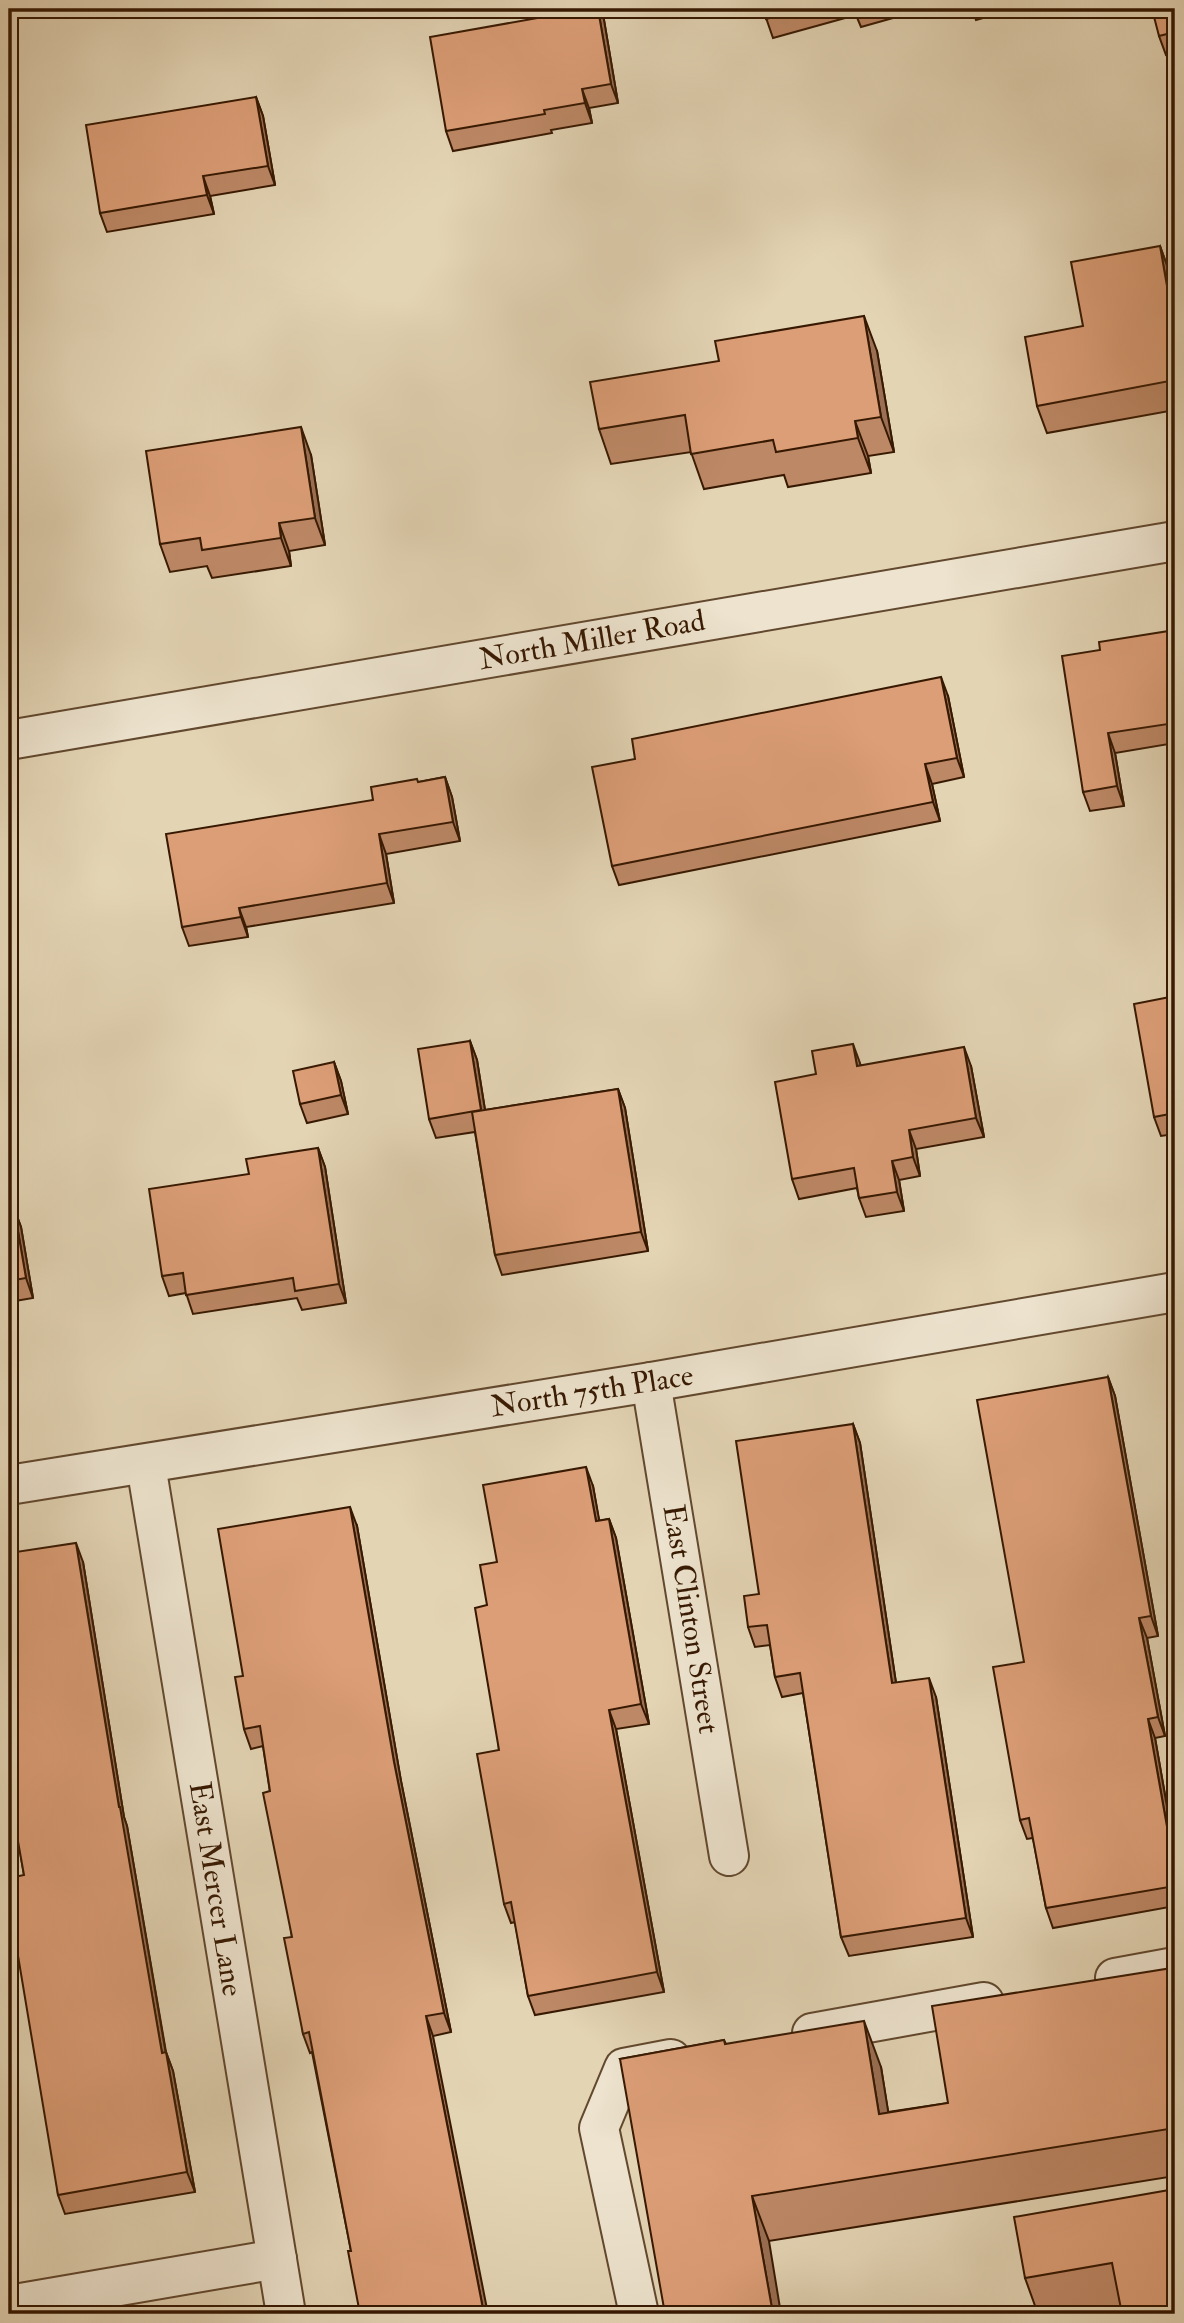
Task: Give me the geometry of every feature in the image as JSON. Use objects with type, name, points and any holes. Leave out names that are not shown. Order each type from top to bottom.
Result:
[{"type":"street","name":"North Miller Road","points":[[9,740],[1175,541]]},
{"type":"street","name":"North 75th Place","points":[[9,1485],[1174,1301]]},
{"type":"street","name":"East Clinton Street","points":[[651,1382],[729,1856]]},
{"type":"street","name":"East Mercer Lane","points":[[146,1465],[286,2314]]},
{"type":"street","points":[[1081,1984],[1175,1967]]},
{"type":"street","points":[[772,2041],[1014,1997]]},
{"type":"street","points":[[639,2314],[598,2127],[624,2068],[705,2053]]},
{"type":"street","points":[[9,2305],[277,2259]]},
{"type":"building","points":[[548,9],[598,9],[611,84],[582,89],[585,103],[544,110],[545,114],[446,131],[430,37],[549,16]]},
{"type":"building","points":[[763,9],[803,9],[766,19]]},
{"type":"building","points":[[1152,9],[1175,9],[1175,32],[1159,36]]},
{"type":"building","points":[[256,97],[268,166],[203,176],[207,195],[100,213],[86,125]]},
{"type":"building","points":[[1160,246],[1171,309],[1175,308],[1175,380],[1037,406],[1025,337],[1083,326],[1071,262]]},
{"type":"building","points":[[864,316],[881,417],[855,421],[858,438],[776,452],[773,440],[691,454],[685,415],[599,429],[590,382],[719,361],[715,341]]},
{"type":"building","points":[[301,427],[315,518],[279,523],[281,538],[202,550],[200,538],[160,544],[146,451]]},
{"type":"building","points":[[1175,630],[1175,723],[1108,733],[1117,786],[1083,792],[1062,656],[1100,650],[1099,642]]},
{"type":"building","points":[[941,677],[957,758],[925,764],[933,802],[612,866],[592,767],[635,759],[632,739]]},
{"type":"building","points":[[445,777],[453,822],[379,834],[387,883],[239,908],[241,917],[182,927],[166,834],[373,800],[371,787]]},
{"type":"building","points":[[1175,996],[1175,1113],[1154,1117],[1134,1004]]},
{"type":"building","points":[[470,1041],[481,1110],[429,1119],[418,1049]]},
{"type":"building","points":[[853,1044],[857,1066],[964,1047],[976,1118],[909,1130],[913,1157],[892,1161],[897,1192],[859,1198],[854,1168],[792,1179],[775,1082],[816,1074],[812,1051]]},
{"type":"building","points":[[334,1062],[341,1095],[300,1104],[293,1071]]},
{"type":"building","points":[[618,1089],[641,1232],[495,1255],[472,1112]]},
{"type":"building","points":[[318,1148],[339,1284],[295,1291],[293,1278],[186,1295],[183,1273],[162,1276],[149,1189],[249,1174],[246,1159]]},
{"type":"building","points":[[9,1208],[14,1208],[26,1278],[9,1281]]},
{"type":"building","points":[[1108,1377],[1151,1616],[1139,1618],[1158,1717],[1148,1719],[1175,1872],[1175,1886],[1046,1908],[1029,1818],[1020,1820],[993,1667],[1024,1662],[977,1400]]},
{"type":"building","points":[[853,1424],[892,1683],[929,1678],[966,1918],[841,1937],[800,1673],[775,1677],[767,1625],[748,1627],[744,1596],[759,1594],[736,1441]]},
{"type":"building","points":[[586,1467],[596,1521],[609,1519],[641,1704],[609,1710],[657,1972],[528,1996],[511,1902],[504,1904],[477,1754],[499,1750],[475,1608],[487,1605],[480,1565],[497,1562],[483,1485]]},
{"type":"building","points":[[350,1507],[394,1762],[444,2013],[426,2016],[484,2314],[360,2314],[348,2251],[351,2251],[309,2032],[303,2034],[284,1938],[292,1937],[263,1793],[270,1791],[260,1726],[244,1729],[235,1677],[243,1676],[218,1529]]},
{"type":"building","points":[[76,1543],[162,2053],[166,2052],[187,2172],[58,2195],[9,1902],[9,1878],[24,1875],[9,1802],[9,1553]]},
{"type":"building","points":[[1172,1968],[1175,1988],[1175,2128],[752,2196],[773,2314],[665,2314],[620,2059],[724,2040],[725,2044],[864,2021],[879,2114],[948,2103],[932,2006]]},
{"type":"building","points":[[1175,2189],[1175,2312],[1122,2314],[1112,2263],[1025,2278],[1014,2217]]}]
